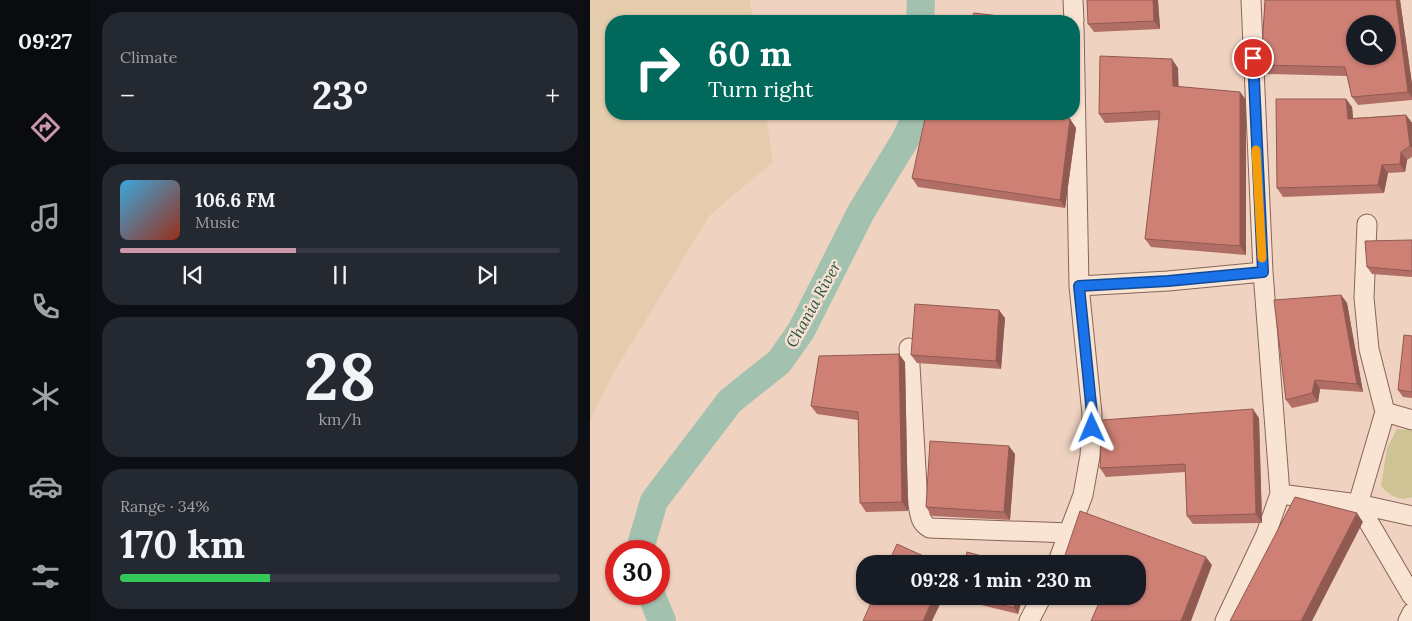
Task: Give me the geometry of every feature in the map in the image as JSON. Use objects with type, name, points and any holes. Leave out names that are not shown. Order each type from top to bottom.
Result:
[{"type":"street","points":[[1073,0],[1074,15]]},
{"type":"street","points":[[1225,621],[1266,534],[1280,494],[1263,272],[1251,0]]},
{"type":"street","points":[[1061,555],[1084,495],[1090,456],[1092,414],[1079,286],[1076,120]]},
{"type":"street","points":[[1366,224],[1364,298],[1369,349],[1385,412],[1358,504],[1412,596]]},
{"type":"street","points":[[1079,286],[1168,281],[1263,272]]},
{"type":"street","points":[[909,348],[918,504],[920,519],[925,525],[930,528],[1070,533]]},
{"type":"street","points":[[1385,412],[1412,420]]},
{"type":"street","points":[[1280,494],[1358,504],[1412,516]]},
{"type":"street","points":[[1029,621],[1037,605]]},
{"type":"street","points":[[1408,621],[1412,613]]},
{"type":"shaded area","points":[[590,0],[750,0],[752,15],[605,15],[605,120],[767,120],[773,162],[710,215],[617,367],[590,420]]},
{"type":"shaded area","points":[[1397,429],[1412,430],[1412,497],[1403,499],[1395,497],[1381,486],[1387,448]]},
{"type":"building","points":[[1087,0],[1153,0],[1154,21],[1088,24]]},
{"type":"building","points":[[1265,0],[1396,0],[1408,92],[1352,97],[1345,67],[1261,65]]},
{"type":"building","points":[[974,13],[991,15],[973,15]]},
{"type":"building","points":[[1100,56],[1172,59],[1173,86],[1240,92],[1240,246],[1145,239],[1160,111],[1099,114]]},
{"type":"building","points":[[1276,99],[1346,99],[1348,119],[1406,115],[1410,146],[1401,152],[1400,164],[1382,165],[1378,185],[1277,188]]},
{"type":"building","points":[[925,120],[1070,120],[1060,200],[912,178]]},
{"type":"building","points":[[1412,240],[1412,271],[1367,267],[1365,241]]},
{"type":"building","points":[[1341,295],[1357,384],[1315,380],[1312,393],[1286,400],[1274,300]]},
{"type":"building","points":[[915,304],[999,310],[996,361],[911,355]]},
{"type":"building","points":[[1404,335],[1412,336],[1412,392],[1398,390]]},
{"type":"building","points":[[899,354],[902,502],[860,503],[858,412],[811,406],[819,356]]},
{"type":"building","points":[[1253,409],[1256,514],[1187,516],[1185,464],[1100,468],[1102,420]]},
{"type":"building","points":[[930,441],[1009,446],[1004,512],[926,507]]},
{"type":"building","points":[[1295,497],[1357,513],[1301,621],[1230,621]]},
{"type":"building","points":[[1080,511],[1206,557],[1181,621],[1091,621],[1098,605],[1146,605],[1146,555],[1065,555]]},
{"type":"building","points":[[897,544],[921,555],[892,555]]},
{"type":"building","points":[[967,552],[978,555],[966,555]]},
{"type":"building","points":[[870,605],[930,605],[923,621],[863,621]]},
{"type":"building","points":[[1002,605],[1015,605],[1014,608]]},
{"type":"waterway","name":"Chania River","points":[[920,15],[921,0]]},
{"type":"waterway","name":"Chania River","points":[[642,540],[654,501],[730,401],[779,362],[801,331],[861,212],[905,140],[914,120]]},
{"type":"waterway","name":"Chania River","points":[[655,605],[662,621]]},
{"type":"slow traffic","points":[[1256,150],[1262,227],[1262,258]]},
{"type":"route","points":[[1092,428],[1079,286],[1168,281],[1263,272],[1262,227],[1255,134],[1253,58]]}]
